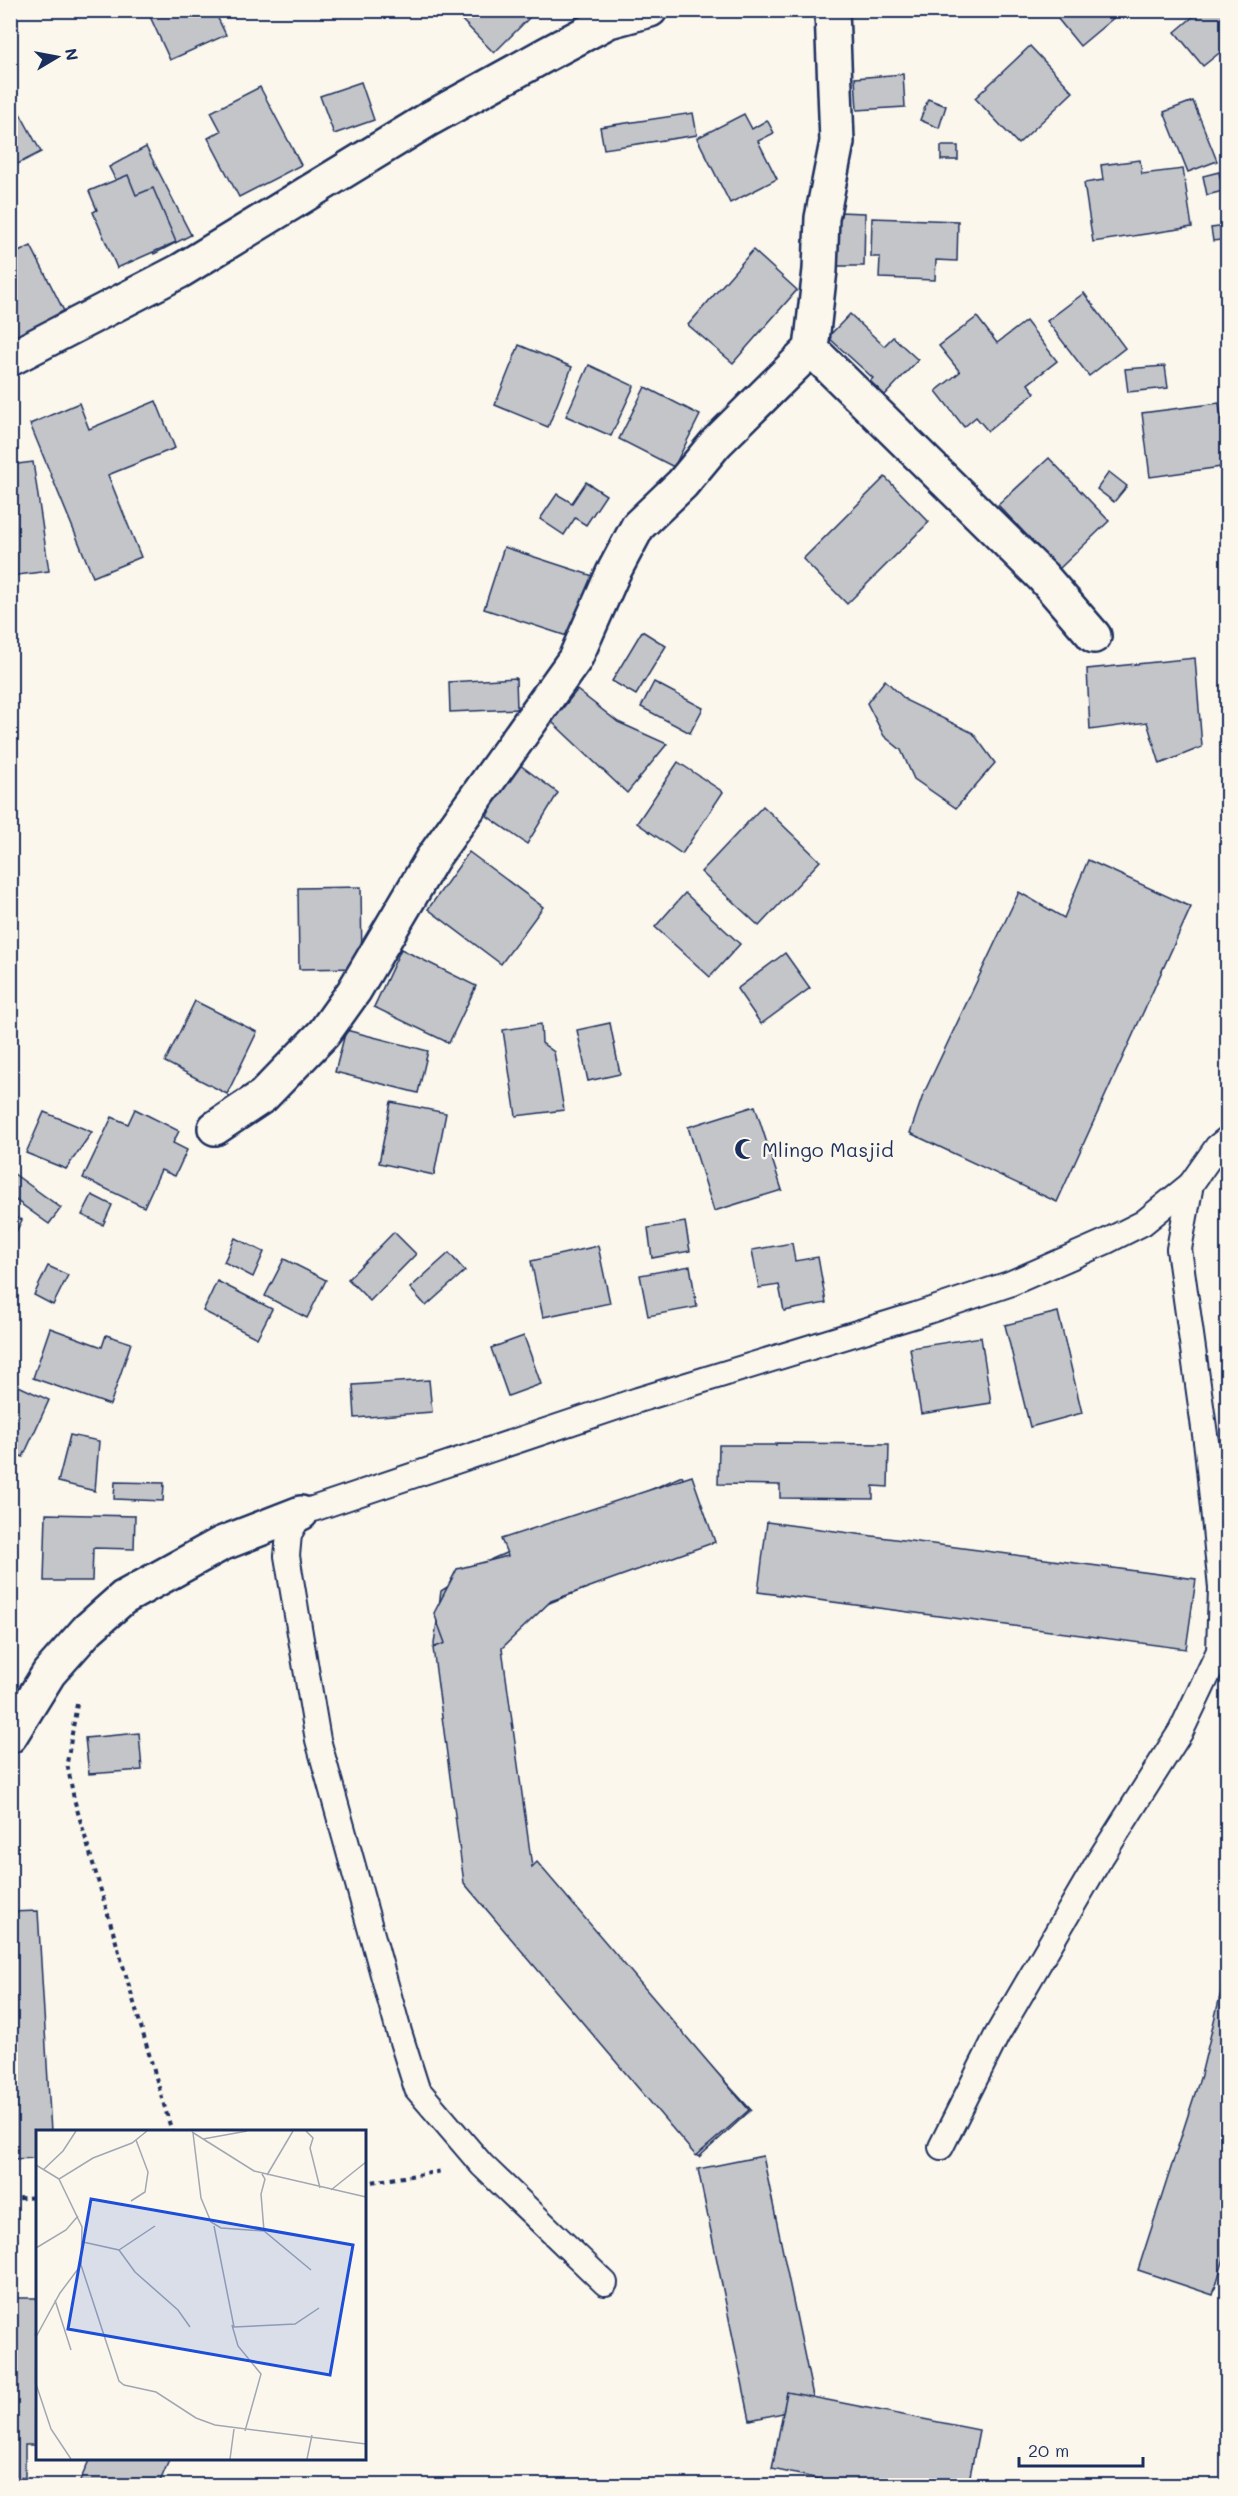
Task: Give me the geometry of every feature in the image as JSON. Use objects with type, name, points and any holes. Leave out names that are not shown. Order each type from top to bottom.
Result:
[{"type":"street","points":[[10,359],[180,271],[603,16],[650,10]]},
{"type":"street","points":[[215,1128],[263,1096],[324,1034],[354,991],[432,859],[575,659],[613,573],[638,526],[682,484],[716,443],[811,349],[822,218],[837,142],[832,10]]},
{"type":"street","points":[[811,349],[1043,578],[1094,636]]},
{"type":"street","points":[[10,1736],[49,1673],[88,1629],[123,1598],[221,1544],[301,1513]]},
{"type":"lane","points":[[605,2283],[482,2165],[417,2089],[395,2021],[318,1740],[287,1556],[289,1534],[301,1513],[638,1400],[916,1315],[1009,1284],[1143,1223],[1191,1184],[1217,1147],[1227,1138]]},
{"type":"lane","points":[[941,2147],[997,2035],[1098,1862],[1181,1731],[1223,1650],[1221,1588],[1208,1449],[1179,1249],[1191,1184]]},
{"type":"path","points":[[78,1695],[68,1763],[74,1799],[171,2130]]},
{"type":"path","points":[[366,2183],[482,2165]]},
{"type":"path","points":[[10,2199],[36,2196]]},
{"type":"building","points":[[147,10],[214,10],[226,35],[170,60]]},
{"type":"building","points":[[452,10],[523,10],[530,17],[494,53]]},
{"type":"building","points":[[1069,10],[1123,10],[1080,46],[1058,19]]},
{"type":"building","points":[[1201,10],[1228,10],[1228,46],[1203,66],[1175,32]]},
{"type":"building","points":[[1030,46],[1073,92],[1018,144],[975,98]]},
{"type":"building","points":[[903,74],[905,107],[857,110],[855,78]]},
{"type":"building","points":[[361,82],[374,120],[334,134],[320,96]]},
{"type":"building","points":[[260,87],[301,165],[239,197],[208,138],[221,131],[211,112]]},
{"type":"building","points":[[10,95],[41,152],[10,168]]},
{"type":"building","points":[[928,99],[946,106],[939,128],[920,120]]},
{"type":"building","points":[[1193,101],[1217,161],[1188,172],[1164,112]]},
{"type":"building","points":[[693,113],[697,135],[604,149],[600,127]]},
{"type":"building","points":[[744,114],[752,129],[767,120],[774,133],[758,141],[777,179],[730,203],[697,138]]},
{"type":"building","points":[[941,146],[958,146],[958,160],[941,160]]},
{"type":"building","points":[[146,147],[191,235],[154,254],[109,167]]},
{"type":"building","points":[[1140,160],[1142,174],[1183,169],[1192,227],[1093,242],[1084,183],[1103,180],[1101,165]]},
{"type":"building","points":[[1219,172],[1223,191],[1207,195],[1203,176]]},
{"type":"building","points":[[128,175],[136,195],[153,188],[176,242],[117,268],[93,212],[97,210],[89,191]]},
{"type":"building","points":[[838,212],[865,213],[864,266],[838,266]]},
{"type":"building","points":[[872,218],[958,221],[957,261],[936,260],[935,280],[879,278],[880,257],[871,257]]},
{"type":"building","points":[[1227,226],[1228,239],[1213,241],[1211,228]]},
{"type":"building","points":[[31,246],[68,319],[19,344],[10,326],[10,256]]},
{"type":"building","points":[[753,250],[797,290],[733,363],[688,325]]},
{"type":"building","points":[[1084,293],[1125,348],[1089,376],[1047,321]]},
{"type":"building","points":[[850,314],[884,346],[893,337],[918,360],[885,395],[870,381],[873,378],[828,337]]},
{"type":"building","points":[[977,317],[997,343],[1026,321],[1057,361],[1028,384],[1035,393],[988,431],[976,417],[964,427],[936,391],[960,372],[939,346]]},
{"type":"building","points":[[519,345],[572,367],[548,427],[495,405]]},
{"type":"building","points":[[589,365],[634,386],[611,436],[566,416]]},
{"type":"building","points":[[1165,366],[1168,388],[1128,392],[1125,369]]},
{"type":"building","points":[[645,387],[700,415],[674,467],[619,439]]},
{"type":"building","points":[[156,401],[175,448],[108,475],[141,557],[93,577],[30,424],[79,403],[89,429]]},
{"type":"building","points":[[1219,403],[1228,466],[1150,477],[1142,413]]},
{"type":"building","points":[[1049,458],[1109,521],[1059,569],[998,505]]},
{"type":"building","points":[[33,462],[49,571],[10,576],[10,465]]},
{"type":"building","points":[[1109,472],[1127,486],[1114,502],[1097,489]]},
{"type":"building","points":[[885,477],[929,522],[847,604],[803,559]]},
{"type":"building","points":[[586,482],[606,495],[586,525],[575,518],[564,535],[540,519],[557,494],[572,503]]},
{"type":"building","points":[[504,547],[596,577],[576,639],[484,609]]},
{"type":"building","points":[[642,631],[666,646],[636,695],[612,681]]},
{"type":"building","points":[[1195,658],[1202,747],[1160,764],[1147,722],[1090,730],[1087,669]]},
{"type":"building","points":[[516,678],[517,709],[450,712],[449,682]]},
{"type":"building","points":[[885,680],[907,701],[973,733],[995,763],[956,808],[914,779],[901,750],[884,736],[867,703]]},
{"type":"building","points":[[654,682],[703,708],[690,733],[641,707]]},
{"type":"building","points":[[577,690],[618,722],[667,744],[627,793],[552,722]]},
{"type":"building","points":[[516,762],[558,793],[527,844],[487,816]]},
{"type":"building","points":[[678,762],[723,792],[682,854],[637,823]]},
{"type":"building","points":[[763,806],[820,861],[759,926],[701,872]]},
{"type":"building","points":[[469,852],[543,907],[501,964],[428,909]]},
{"type":"building","points":[[1088,860],[1191,907],[1057,1202],[910,1133],[923,1095],[1019,892],[1064,918]]},
{"type":"building","points":[[361,887],[362,968],[299,969],[298,888]]},
{"type":"building","points":[[685,893],[740,944],[710,977],[655,927]]},
{"type":"building","points":[[401,949],[476,986],[449,1043],[374,1007]]},
{"type":"building","points":[[785,953],[810,988],[761,1024],[737,989]]},
{"type":"building","points":[[195,1001],[257,1032],[227,1094],[165,1062]]},
{"type":"building","points":[[610,1023],[620,1074],[588,1081],[577,1030]]},
{"type":"building","points":[[541,1024],[542,1043],[554,1052],[564,1110],[516,1116],[503,1030]]},
{"type":"building","points":[[346,1030],[428,1051],[418,1093],[335,1072]]},
{"type":"building","points":[[391,1102],[446,1113],[434,1175],[379,1163]]},
{"type":"building","points":[[755,1106],[782,1190],[714,1211],[688,1127]]},
{"type":"building","points":[[135,1109],[179,1131],[173,1143],[187,1150],[175,1176],[161,1170],[144,1207],[83,1178],[112,1117],[128,1124]]},
{"type":"building","points":[[44,1112],[92,1132],[66,1169],[26,1153]]},
{"type":"building","points":[[10,1171],[61,1208],[49,1224],[10,1196]]},
{"type":"building","points":[[92,1195],[112,1205],[103,1225],[82,1215]]},
{"type":"building","points":[[10,1215],[22,1220],[10,1244]]},
{"type":"building","points":[[685,1222],[690,1251],[652,1258],[648,1228]]},
{"type":"building","points":[[394,1232],[416,1254],[370,1301],[348,1279]]},
{"type":"building","points":[[235,1238],[264,1252],[253,1277],[224,1262]]},
{"type":"building","points":[[792,1243],[795,1261],[818,1257],[826,1303],[784,1311],[779,1285],[759,1288],[752,1250]]},
{"type":"building","points":[[598,1246],[610,1303],[543,1317],[531,1261]]},
{"type":"building","points":[[449,1253],[465,1271],[426,1306],[410,1288]]},
{"type":"building","points":[[284,1259],[326,1280],[307,1318],[265,1296]]},
{"type":"building","points":[[48,1266],[68,1275],[53,1305],[34,1295]]},
{"type":"building","points":[[690,1266],[697,1307],[648,1316],[640,1275]]},
{"type":"building","points":[[217,1281],[272,1309],[257,1338],[203,1311]]},
{"type":"building","points":[[1058,1312],[1082,1413],[1030,1427],[1005,1325]]},
{"type":"building","points":[[50,1328],[102,1347],[106,1335],[131,1343],[110,1405],[33,1378]]},
{"type":"building","points":[[524,1336],[541,1384],[508,1396],[491,1348]]},
{"type":"building","points":[[981,1337],[991,1403],[921,1414],[910,1348]]},
{"type":"building","points":[[429,1380],[432,1412],[355,1418],[353,1385]]},
{"type":"building","points":[[10,1382],[49,1400],[23,1457],[10,1451]]},
{"type":"building","points":[[70,1435],[99,1441],[95,1491],[58,1482]]},
{"type":"building","points":[[776,1443],[889,1444],[888,1487],[873,1486],[873,1499],[780,1498],[780,1485],[718,1484],[719,1445],[776,1445]]},
{"type":"building","points":[[682,1476],[709,1538],[520,1615],[500,1646],[527,1865],[751,2110],[699,2157],[465,1884],[434,1644],[441,1591],[492,1559]]},
{"type":"building","points":[[692,1476],[715,1542],[551,1601],[502,1648],[532,1867],[537,1862],[749,2110],[696,2156],[464,1883],[433,1648],[445,1643],[434,1613],[457,1569],[508,1556],[501,1539]]},
{"type":"building","points":[[115,1482],[164,1483],[163,1501],[114,1499]]},
{"type":"building","points":[[46,1514],[135,1516],[134,1549],[93,1548],[92,1581],[44,1581]]},
{"type":"building","points":[[767,1522],[1196,1579],[1186,1649],[758,1592]]},
{"type":"building","points":[[139,1733],[142,1770],[89,1774],[85,1738]]},
{"type":"building","points":[[38,1911],[51,2130],[36,2130],[36,2158],[10,2159],[10,1912]]},
{"type":"building","points":[[1228,1963],[1228,2245],[1213,2295],[1138,2270],[1201,2075]]},
{"type":"building","points":[[763,2156],[815,2406],[750,2420],[698,2169]]},
{"type":"building","points":[[10,2298],[36,2298],[34,2445],[25,2445],[25,2478],[10,2478]]},
{"type":"building","points":[[787,2392],[979,2430],[968,2486],[852,2486],[772,2469]]},
{"type":"building","points":[[89,2460],[169,2460],[158,2486],[78,2486]]},
{"type":"place","name":"Mlingo Masjid","points":[[745,1149]]}]
